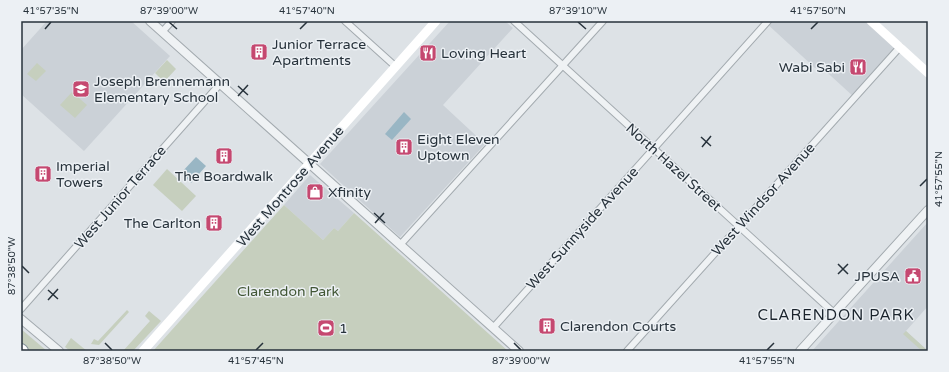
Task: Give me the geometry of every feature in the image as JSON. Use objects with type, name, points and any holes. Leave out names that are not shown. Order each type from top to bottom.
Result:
[{"type":"main road","name":"West Montrose Avenue","points":[[143,351],[436,21]]},
{"type":"main road","points":[[871,21],[928,73]]},
{"type":"street","points":[[150,21],[519,351]]},
{"type":"street","points":[[162,32],[172,21]]},
{"type":"street","points":[[345,21],[395,66]]},
{"type":"street","name":"North Hazel Street","points":[[514,21],[834,314]]},
{"type":"street","points":[[400,245],[603,21]]},
{"type":"street","name":"West Sunnyside Avenue","points":[[493,328],[768,21]]},
{"type":"street","name":"West Windsor Avenue","points":[[627,351],[900,47]]},
{"type":"street","name":"West Junior Terrace","points":[[21,309],[220,84]]},
{"type":"street","points":[[800,351],[928,210]]},
{"type":"street","points":[[21,319],[59,351]]},
{"type":"shaded area","name":"Joseph Brennemann Elementary School","points":[[47,21],[131,21],[170,56],[84,151],[21,94],[21,50]]},
{"type":"shaded area","points":[[450,21],[505,21],[513,28],[443,105],[485,144],[400,237],[320,164]]},
{"type":"shaded area","points":[[764,21],[871,21],[900,47],[854,97],[819,65],[815,68]]},
{"type":"shaded area","points":[[310,175],[354,213],[338,231],[334,228],[323,240],[284,205]]},
{"type":"shaded area","points":[[928,222],[928,306],[906,331],[928,351],[812,351]]},
{"type":"green space","points":[[167,60],[176,69],[164,82],[155,73]]},
{"type":"green space","points":[[37,63],[46,71],[36,81],[27,74]]},
{"type":"green space","points":[[72,92],[87,105],[75,118],[60,105]]},
{"type":"green space","points":[[167,169],[196,196],[182,211],[153,185]]},
{"type":"green space","name":"Clarendon Park","points":[[284,205],[323,240],[334,228],[338,231],[354,213],[508,351],[153,351]]},
{"type":"green space","points":[[127,310],[129,312],[99,345],[91,344],[94,339],[98,341]]},
{"type":"green space","points":[[149,311],[161,321],[133,351],[123,351],[150,321],[145,316]]},
{"type":"green space","points":[[21,329],[47,351],[30,351],[21,345]]},
{"type":"green space","points":[[906,331],[928,351],[922,351],[903,334]]},
{"type":"green space","points":[[71,338],[87,351],[70,351],[65,347]]},
{"type":"water","points":[[404,112],[411,119],[392,140],[385,134]]},
{"type":"water","points":[[196,157],[206,166],[191,183],[181,173]]},
{"type":"place","name":"Junior Terrace Apartments","points":[[259,52]]},
{"type":"place","name":"Loving Heart","points":[[428,53]]},
{"type":"place","name":"Wabi Sabi","points":[[858,67]]},
{"type":"place","name":"Joseph Brennemann Elementary School","points":[[81,89]]},
{"type":"place","name":"Eight Eleven Uptown","points":[[404,147]]},
{"type":"place","name":"The Boardwalk","points":[[224,156]]},
{"type":"place","name":"Imperial Towers","points":[[43,174]]},
{"type":"place","name":"Xfinity","points":[[315,192]]},
{"type":"place","name":"The Carlton","points":[[214,223]]},
{"type":"place","name":"JPUSA","points":[[913,276]]},
{"type":"place","name":"Clarendon Courts","points":[[547,326]]},
{"type":"place","name":"1","points":[[326,328]]},
{"type":"district","name":"CLARENDON PARK","points":[[836,315]]}]
